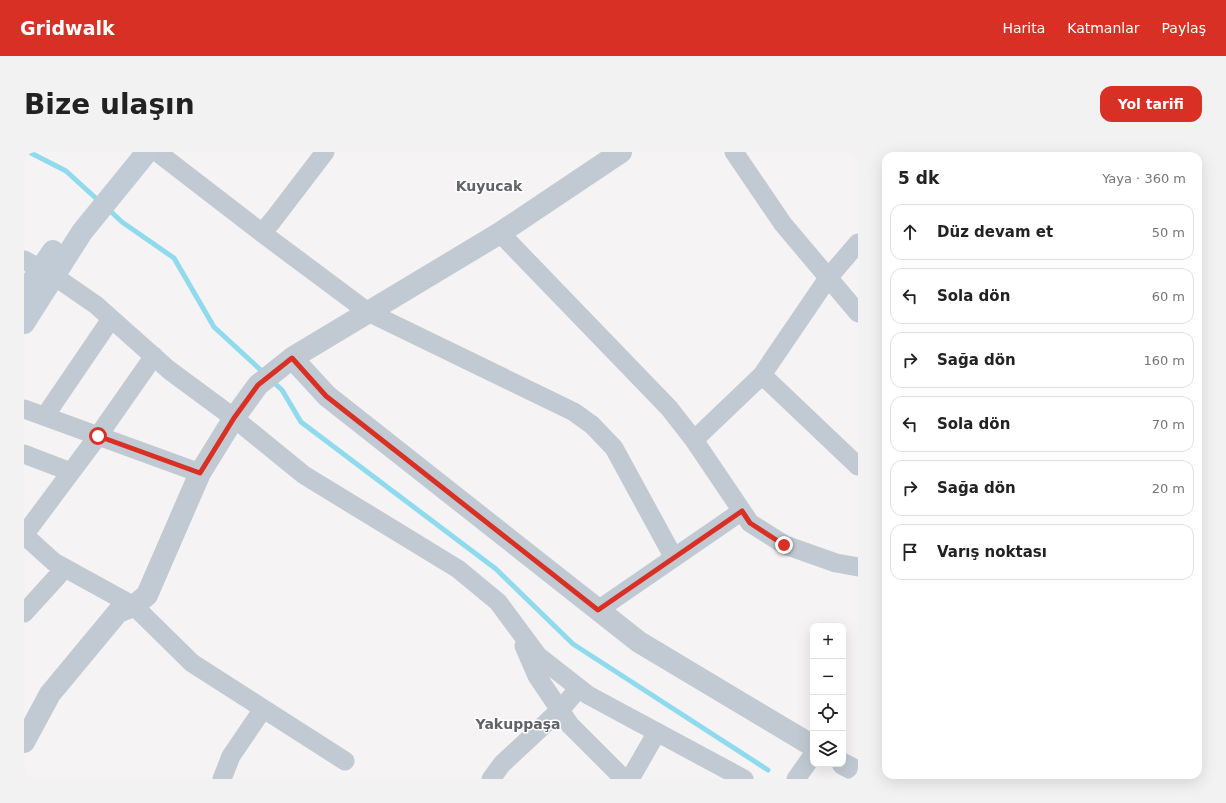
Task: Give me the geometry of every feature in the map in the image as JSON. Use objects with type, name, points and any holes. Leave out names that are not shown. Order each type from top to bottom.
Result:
[{"type":"main road","points":[[109,189],[130,152]]},
{"type":"main road","points":[[24,293],[40,269],[77,228],[109,189],[147,152]]},
{"type":"main road","points":[[24,323],[40,269]]},
{"type":"street","points":[[157,152],[368,312],[574,412],[592,425],[614,448],[674,558]]},
{"type":"street","points":[[262,233],[325,152]]},
{"type":"street","points":[[24,742],[50,694],[118,612],[134,606],[146,595],[200,473],[234,418],[258,385],[285,363],[500,233],[621,152]]},
{"type":"street","points":[[734,152],[783,224],[858,313]]},
{"type":"street","points":[[500,233],[669,408],[694,440],[750,523],[784,545],[836,563],[858,567]]},
{"type":"street","points":[[694,440],[762,375],[828,278],[858,243]]},
{"type":"street","points":[[40,269],[96,305],[169,370],[234,418],[304,475],[458,569],[498,602],[538,656],[588,695],[744,779]]},
{"type":"street","points":[[45,416],[111,319]]},
{"type":"street","points":[[154,356],[98,436],[24,535],[54,562],[134,606],[192,663],[345,761]]},
{"type":"street","points":[[285,363],[639,642],[810,744]]},
{"type":"street","points":[[762,375],[858,466]]},
{"type":"street","points":[[24,409],[200,473]]},
{"type":"street","points":[[24,454],[71,472]]},
{"type":"street","points":[[598,610],[742,511]]},
{"type":"street","points":[[24,613],[65,568]]},
{"type":"street","points":[[516,626],[536,676],[570,725],[624,779]]},
{"type":"street","points":[[491,779],[502,764],[560,710],[580,688]]},
{"type":"street","points":[[222,779],[231,756],[263,709]]},
{"type":"street","points":[[630,779],[657,732]]},
{"type":"street","points":[[796,779],[810,760]]},
{"type":"street","points":[[846,766],[858,772]]},
{"type":"waterway","points":[[29,152],[66,171],[100,202]]},
{"type":"waterway","points":[[107,208],[122,222],[174,258],[214,327],[265,374]]},
{"type":"waterway","points":[[272,381],[282,390],[301,422],[496,569],[573,644],[768,770]]},
{"type":"district","name":"Kuyucak","points":[[489,186]]},
{"type":"district","name":"Yakuppaşa","points":[[518,724]]},
{"type":"route","points":[[98,436],[200,473],[234,418],[258,385],[292,358],[326,396],[598,610],[742,511],[750,523],[784,545]]}]
